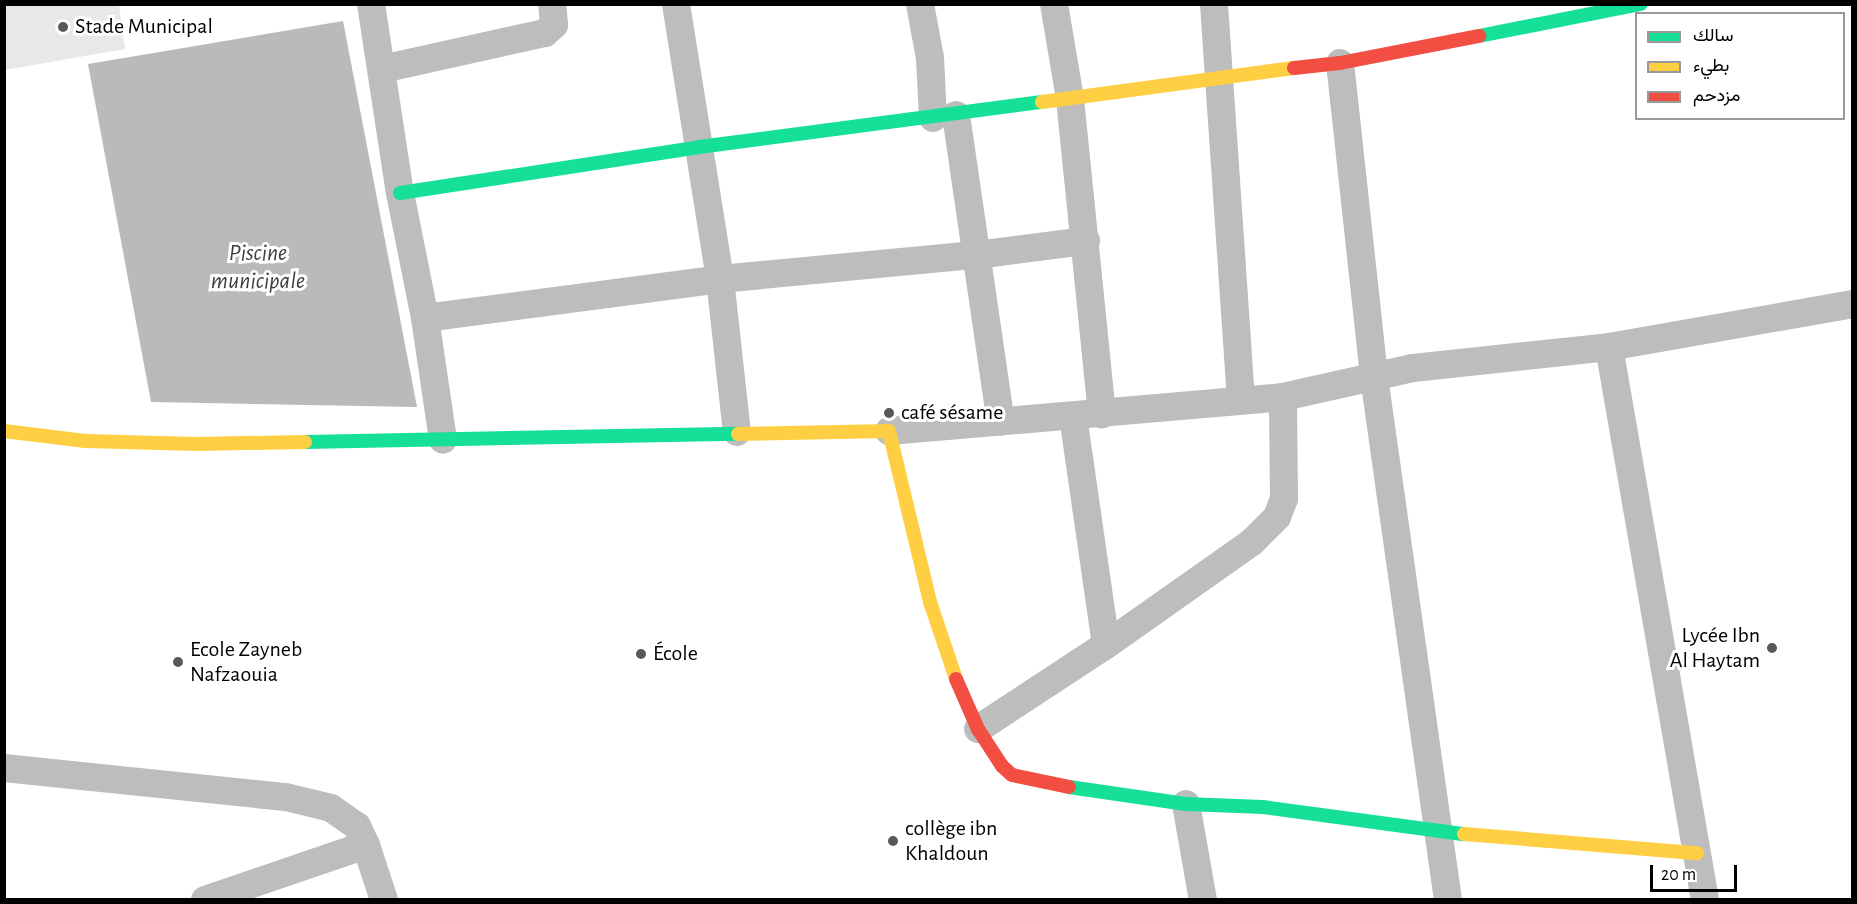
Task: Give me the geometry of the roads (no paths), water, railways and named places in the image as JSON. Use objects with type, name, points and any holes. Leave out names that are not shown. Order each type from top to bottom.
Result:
[{"type":"street","points":[[371,4],[400,193],[426,318],[443,440]]},
{"type":"street","points":[[382,69],[545,33],[554,25],[552,4]]},
{"type":"street","points":[[676,4],[720,279],[737,432]]},
{"type":"street","points":[[920,4],[975,255],[1001,422]]},
{"type":"street","points":[[1054,4],[1070,99],[1102,414]]},
{"type":"street","points":[[1214,4],[1241,400]]},
{"type":"street","points":[[400,193],[699,147],[945,117],[1219,77],[1340,63],[1480,38],[1531,14],[1641,4]]},
{"type":"street","points":[[1340,63],[1374,377],[1448,900]]},
{"type":"street","points":[[426,318],[720,279],[975,255],[1086,241]]},
{"type":"street","points":[[4,431],[85,441],[197,444],[737,432],[889,431],[1283,397],[1413,368],[1609,347],[1852,304]]},
{"type":"street","points":[[1609,347],[1691,808],[1705,900]]},
{"type":"street","points":[[978,729],[1106,645],[1252,542],[1277,517],[1284,499],[1283,397]]},
{"type":"street","points":[[1073,416],[1106,645]]},
{"type":"street","points":[[889,431],[930,602],[961,694],[978,729],[1002,766],[1012,775],[1022,779],[1186,804],[1263,807],[1438,832],[1697,853]]},
{"type":"street","points":[[4,768],[286,797],[331,808],[357,826],[366,844],[384,900]]},
{"type":"street","points":[[1186,804],[1203,900]]},
{"type":"street","points":[[205,900],[366,844]]},
{"type":"water","name":"Piscine municipale","points":[[343,21],[417,407],[151,402],[88,64]]},
{"type":"place","name":"Stade Municipal","points":[[63,27]]},
{"type":"place","name":"café sésame","points":[[889,413]]},
{"type":"place","name":"Lycée Ibn Al Haytam","points":[[1772,648]]},
{"type":"place","name":"École","points":[[641,654]]},
{"type":"place","name":"Ecole Zayneb Nafzaouia","points":[[178,662]]},
{"type":"place","name":"collège ibn Khaldoun","points":[[893,841]]}]
